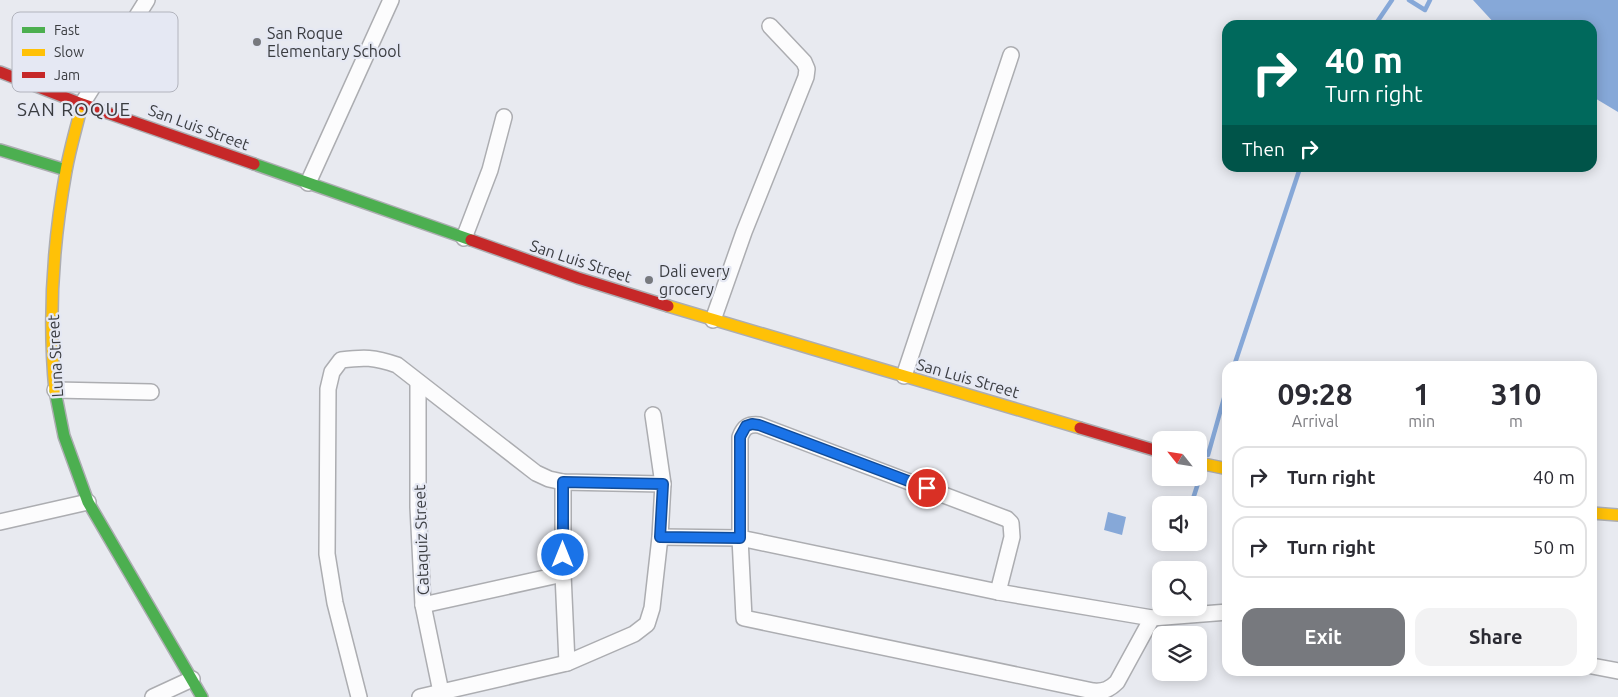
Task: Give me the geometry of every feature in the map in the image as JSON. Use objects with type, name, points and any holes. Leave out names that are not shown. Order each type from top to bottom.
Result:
[{"type":"street","name":"Luna Street","points":[[140,12],[147,0]]},
{"type":"street","points":[[308,183],[392,0]]},
{"type":"street","points":[[713,320],[744,232],[806,76],[807,69],[804,62],[770,26]]},
{"type":"street","points":[[904,376],[1011,55]]},
{"type":"street","name":"San Luis Street","points":[[0,72],[12,77]]},
{"type":"street","name":"San Luis Street","points":[[51,92],[578,278],[713,320],[1152,449]]},
{"type":"street","name":"Luna Street","points":[[90,92],[82,104],[66,170],[54,262],[51,342],[55,390],[64,436],[88,502],[202,697]]},
{"type":"street","points":[[464,238],[490,170],[504,117]]},
{"type":"street","points":[[0,150],[66,170]]},
{"type":"street","points":[[359,697],[334,603],[327,554],[328,389],[332,372],[341,360],[366,357],[382,359],[397,365],[536,474],[563,482],[663,484]]},
{"type":"street","name":"Cataquiz Street","points":[[418,382],[418,508],[423,606],[441,695]]},
{"type":"street","points":[[55,390],[151,392]]},
{"type":"street","points":[[420,697],[441,695],[568,663],[634,634],[647,624],[652,608],[660,537],[663,484],[653,415]]},
{"type":"street","points":[[998,592],[1012,537],[1011,523],[1007,519],[759,425],[752,424],[746,426],[740,437],[740,538],[744,618],[1093,691],[1107,690],[1117,682],[1152,618]]},
{"type":"street","points":[[1208,465],[1222,469]]},
{"type":"street","points":[[563,482],[563,574],[568,663]]},
{"type":"street","points":[[0,522],[88,502]]},
{"type":"street","points":[[1597,513],[1618,515]]},
{"type":"street","points":[[660,537],[740,538],[998,592],[1152,618],[1222,612]]},
{"type":"street","points":[[423,606],[563,574]]},
{"type":"street","points":[[1597,667],[1618,671]]},
{"type":"street","points":[[153,697],[192,679]]},
{"type":"water","points":[[1473,0],[1618,0],[1618,112],[1597,99],[1597,20],[1491,20]]},
{"type":"water","points":[[1108,512],[1126,517],[1122,535],[1104,530]]},
{"type":"waterway","points":[[1378,20],[1392,0]]},
{"type":"waterway","points":[[1409,0],[1425,10],[1430,0]]},
{"type":"waterway","points":[[1236,361],[1299,172]]},
{"type":"waterway","points":[[1208,455],[1222,405]]},
{"type":"waterway","points":[[1194,496],[1197,486]]},
{"type":"traffic: fast","points":[[0,150],[66,170]]},
{"type":"traffic: fast","points":[[254,164],[471,240]]},
{"type":"traffic: fast","points":[[55,391],[64,436],[88,502],[202,697]]},
{"type":"traffic: slow","points":[[55,391],[52,336],[55,253],[69,154],[82,104]]},
{"type":"traffic: slow","points":[[668,306],[1080,428]]},
{"type":"traffic: slow","points":[[1208,465],[1222,468]]},
{"type":"traffic: slow","points":[[1597,513],[1618,515]]},
{"type":"traffic: jam","points":[[0,72],[12,77]]},
{"type":"traffic: jam","points":[[51,92],[254,164]]},
{"type":"traffic: jam","points":[[471,240],[578,278],[668,306]]},
{"type":"traffic: jam","points":[[1080,428],[1152,449]]},
{"type":"place","name":"San Roque Elementary School","points":[[257,42]]},
{"type":"place","name":"Dali every grocery","points":[[649,280]]},
{"type":"district","name":"SAN ROQUE","points":[[74,109]]},
{"type":"route","points":[[563,555],[563,482],[663,484],[660,537],[740,538],[740,437],[746,426],[752,424],[927,488]]}]
